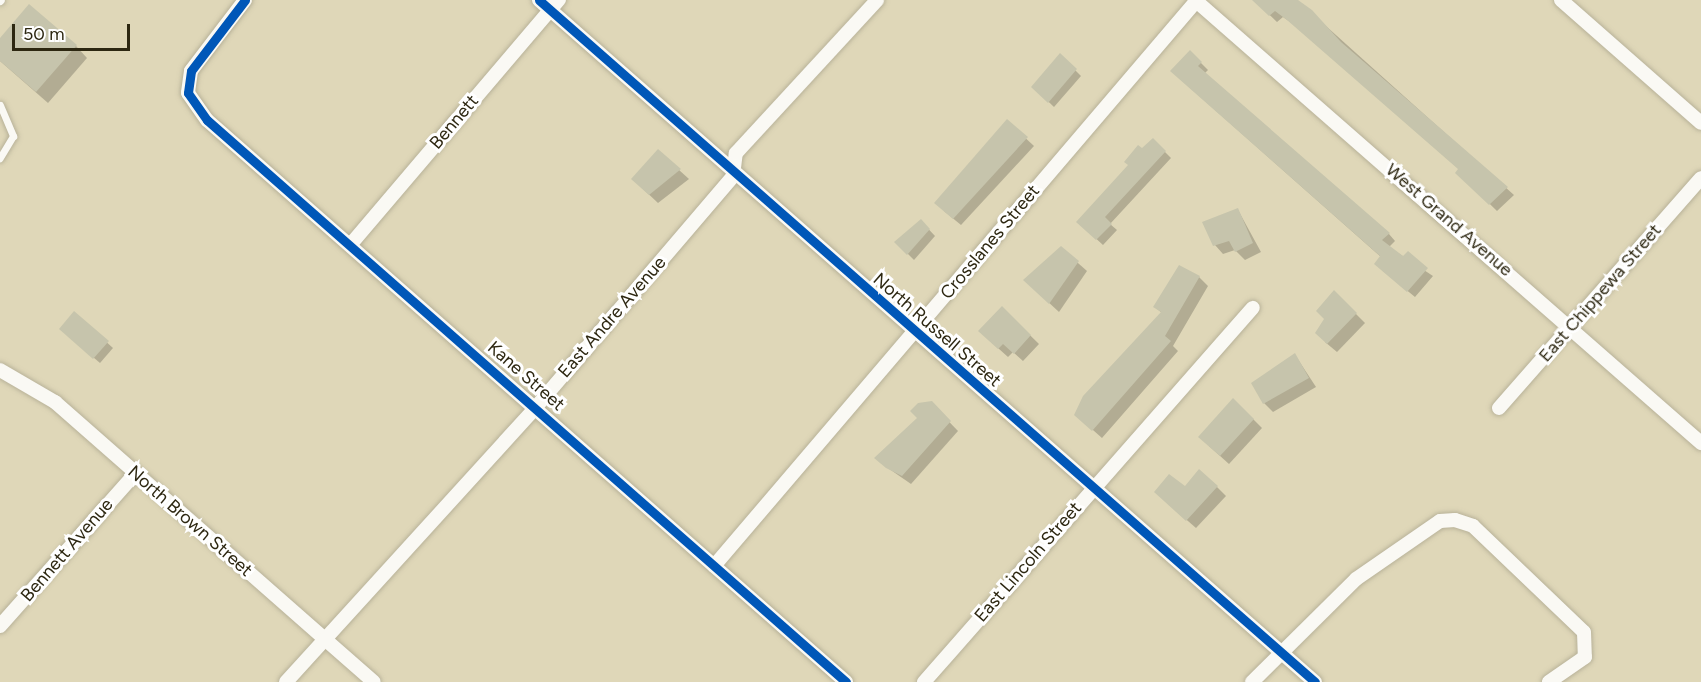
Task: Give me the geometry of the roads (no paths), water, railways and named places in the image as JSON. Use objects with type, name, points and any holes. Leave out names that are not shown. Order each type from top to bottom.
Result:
[{"type":"street","name":"Kane Street","points":[[245,0],[201,52],[188,93],[207,120],[351,244],[846,682]]},
{"type":"street","name":"East Andre Avenue","points":[[286,682],[536,407],[733,176],[736,153],[877,0]]},
{"type":"street","name":"West Grand Avenue","points":[[1196,0],[1573,326],[1701,443]]},
{"type":"street","name":"Crosslanes Street","points":[[714,566],[1196,0]]},
{"type":"street","points":[[1561,0],[1701,123]]},
{"type":"street","name":"North Russell Street","points":[[549,3],[733,176],[1316,682]]},
{"type":"street","name":"Bennett","points":[[351,244],[549,3]]},
{"type":"street","name":"East Chippewa Street","points":[[1499,408],[1701,178]]},
{"type":"street","name":"East Lincoln Street","points":[[924,682],[1252,308]]},
{"type":"street","name":"North Brown Street","points":[[0,370],[54,402],[374,682]]},
{"type":"street","name":"Bennett Avenue","points":[[0,626],[135,474]]},
{"type":"street","points":[[1252,682],[1280,651],[1384,557],[1440,521],[1455,520],[1473,526],[1584,633],[1584,657],[1549,682]]},
{"type":"lane","points":[[0,105],[13,136],[0,158]]}]
